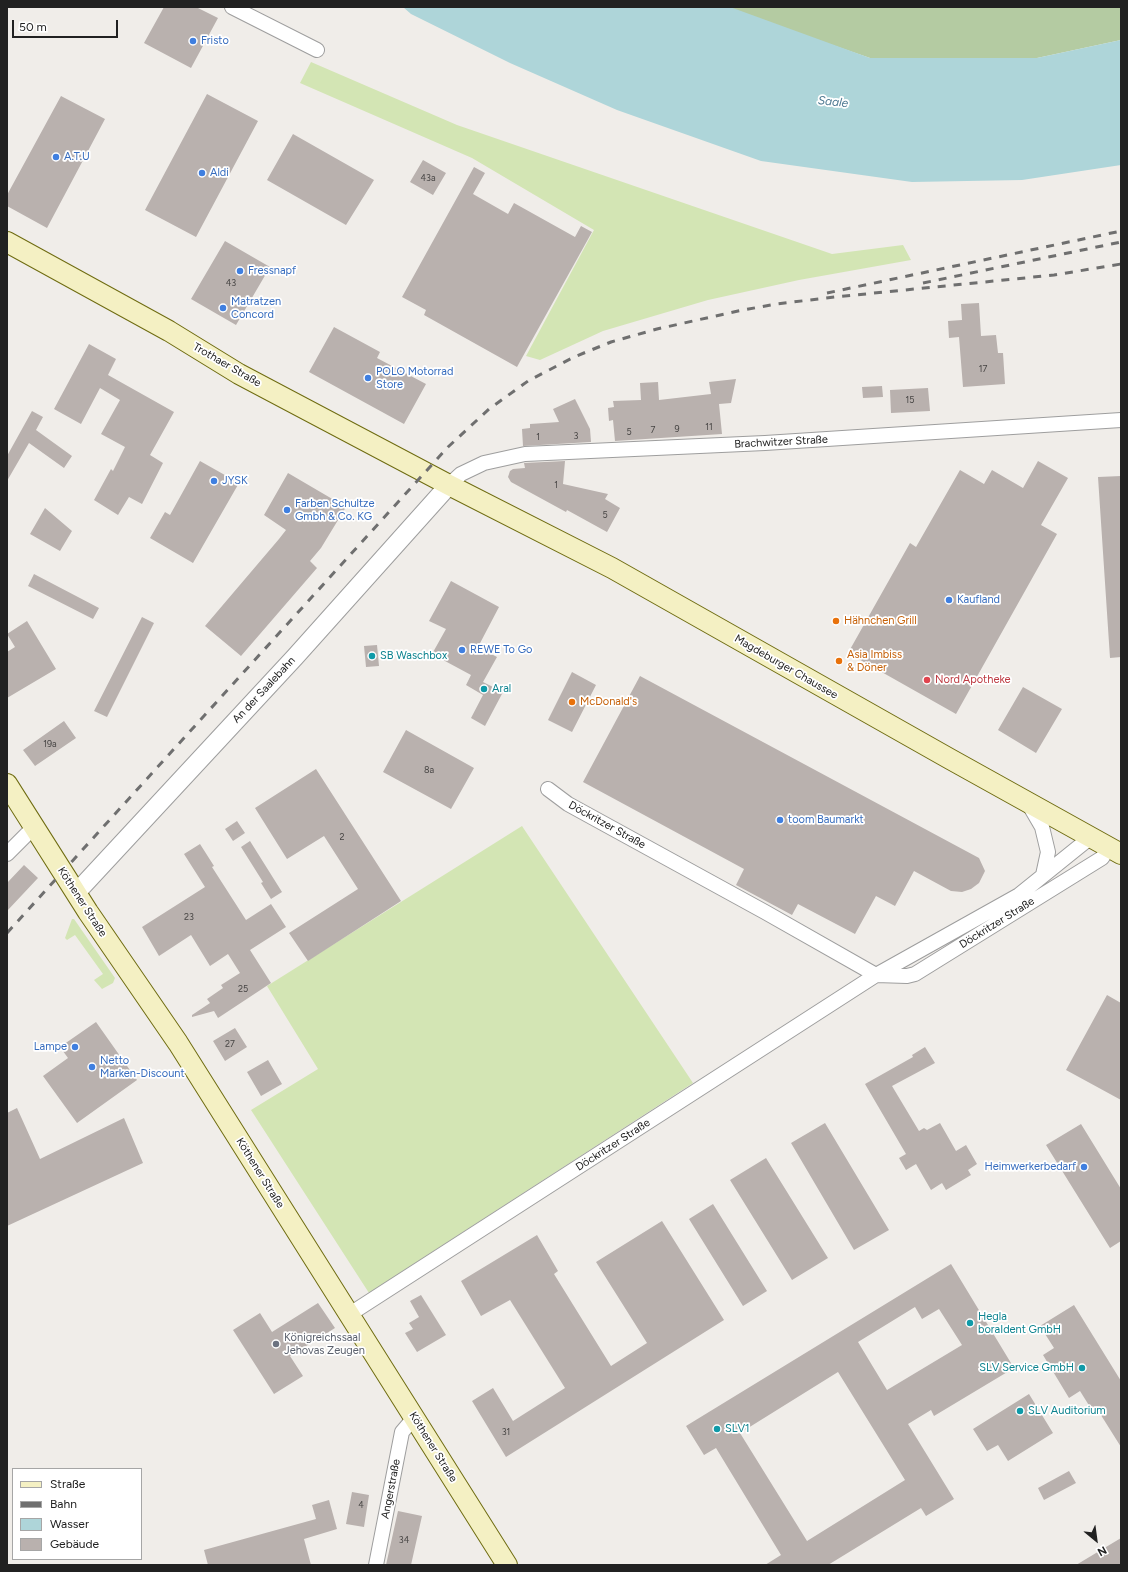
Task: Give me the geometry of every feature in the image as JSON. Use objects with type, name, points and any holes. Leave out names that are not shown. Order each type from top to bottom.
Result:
[{"type":"main road","name":"Trothaer Straße","points":[[7,242],[169,331],[239,374],[449,485]]},
{"type":"main road","name":"Magdeburger Chaussee","points":[[449,485],[612,568],[1115,851]]},
{"type":"main road","name":"Köthener Straße","points":[[7,784],[76,893],[178,1043],[507,1565]]},
{"type":"street","points":[[232,7],[316,50]]},
{"type":"street","name":"Brachwitzer Straße","points":[[449,485],[461,474],[484,463],[525,454],[765,443],[1121,420]]},
{"type":"street","name":"An der Saalebahn","points":[[76,893],[295,656],[449,485]]},
{"type":"street","name":"Döckritzer Straße","points":[[548,789],[568,804],[765,912],[876,975],[907,976],[915,974],[1115,851]]},
{"type":"street","points":[[1028,802],[1042,827],[1048,852],[1043,875]]},
{"type":"street","points":[[7,854],[34,827]]},
{"type":"street","name":"Döckritzer Straße","points":[[350,1314],[876,975],[1018,895],[1091,838]]},
{"type":"street","name":"Angerstraße","points":[[376,1565],[402,1432],[414,1418]]},
{"type":"green space","points":[[722,7],[1121,7],[1121,40],[1037,58],[870,58]]},
{"type":"green space","points":[[311,62],[457,125],[832,254],[903,245],[911,260],[799,280],[708,300],[603,331],[540,360],[526,356],[594,230],[472,158],[300,83]]},
{"type":"green space","points":[[522,826],[693,1083],[369,1293],[251,1110],[318,1069],[267,986]]},
{"type":"green space","points":[[72,919],[74,919],[115,978],[113,983],[102,989],[94,980],[103,974],[75,935],[67,940],[65,938]]},
{"type":"water","name":"Saale","points":[[403,7],[730,7],[870,58],[1037,58],[1121,40],[1121,165],[1022,180],[912,182],[761,161],[617,110],[510,63],[411,14]]},
{"type":"building","points":[[164,7],[196,7],[218,18],[191,68],[144,43]]},
{"type":"building","points":[[207,94],[258,121],[196,237],[145,210]]},
{"type":"building","name":"A.T.U","points":[[61,96],[105,119],[47,228],[7,206],[7,195]]},
{"type":"building","points":[[293,134],[374,180],[346,225],[267,180]]},
{"type":"building","points":[[423,160],[446,173],[433,195],[410,182]]},
{"type":"building","points":[[474,167],[485,173],[473,194],[508,214],[514,203],[575,237],[581,226],[592,232],[517,367],[424,315],[426,310],[402,297]]},
{"type":"building","points":[[225,241],[270,267],[236,325],[191,299]]},
{"type":"building","points":[[979,303],[981,336],[996,335],[998,353],[1003,353],[1005,384],[963,387],[959,337],[949,338],[948,321],[962,320],[961,304]]},
{"type":"building","name":"POLO Motorrad Store","points":[[334,327],[380,352],[377,358],[426,384],[404,424],[309,372]]},
{"type":"building","points":[[89,344],[116,359],[108,375],[174,412],[150,455],[163,463],[142,504],[129,497],[118,515],[94,500],[111,469],[113,471],[125,447],[101,434],[120,400],[100,388],[81,424],[54,409]]},
{"type":"building","points":[[736,379],[731,403],[719,404],[722,434],[615,441],[613,420],[609,421],[608,408],[614,407],[613,401],[641,400],[640,383],[658,382],[659,400],[711,394],[709,382]]},
{"type":"building","points":[[882,386],[883,397],[863,398],[862,387]]},
{"type":"building","points":[[928,388],[930,411],[891,413],[890,390]]},
{"type":"building","points":[[575,399],[590,429],[591,442],[523,446],[522,429],[530,428],[530,424],[559,422],[553,409]]},
{"type":"building","points":[[32,411],[43,417],[36,430],[72,456],[64,468],[29,443],[7,481],[7,456]]},
{"type":"building","points":[[200,461],[239,483],[193,563],[150,538],[165,512],[170,515]]},
{"type":"building","points":[[565,461],[563,484],[608,494],[605,499],[620,508],[607,532],[567,510],[566,512],[511,482],[508,477],[510,471],[513,469],[525,468],[524,463]]},
{"type":"building","name":"Kaufland","points":[[1038,461],[1068,478],[1041,525],[1057,534],[956,714],[848,653],[910,543],[916,547],[960,470],[984,484],[992,470],[1023,488]]},
{"type":"building","points":[[288,473],[346,507],[321,548],[310,561],[317,568],[241,656],[205,626],[286,530],[264,515]]},
{"type":"building","points":[[1121,476],[1121,657],[1110,658],[1098,477]]},
{"type":"building","points":[[45,508],[72,531],[60,551],[30,534]]},
{"type":"building","points":[[34,574],[99,608],[93,619],[28,586]]},
{"type":"building","points":[[451,581],[499,607],[478,647],[497,657],[483,682],[503,692],[485,726],[471,718],[483,695],[466,685],[471,675],[432,654],[446,629],[429,621]]},
{"type":"building","points":[[142,617],[154,623],[107,717],[94,711]]},
{"type":"building","points":[[27,621],[56,669],[7,698],[7,652],[15,647],[7,634]]},
{"type":"building","name":"SB Waschbox","points":[[377,645],[379,666],[366,667],[364,646]]},
{"type":"building","name":"McDonald's","points":[[572,672],[596,685],[572,732],[548,720]]},
{"type":"building","name":"toom Baumarkt","points":[[640,676],[979,858],[985,871],[979,883],[971,889],[962,892],[951,891],[914,871],[895,906],[876,896],[855,934],[798,904],[792,915],[736,885],[744,869],[583,782]]},
{"type":"building","points":[[1023,687],[1062,709],[1036,753],[998,730]]},
{"type":"building","points":[[64,721],[76,738],[35,766],[23,750]]},
{"type":"building","points":[[406,730],[474,768],[451,809],[383,772]]},
{"type":"building","points":[[316,769],[401,901],[308,961],[289,933],[358,889],[324,836],[287,859],[255,808]]},
{"type":"building","points":[[237,821],[245,833],[233,841],[225,829]]},
{"type":"building","points":[[250,841],[282,892],[271,899],[261,883],[263,882],[241,847]]},
{"type":"building","points":[[200,844],[214,866],[212,867],[246,920],[271,904],[286,927],[250,950],[271,983],[218,1018],[214,1011],[192,1017],[192,1015],[210,1003],[207,999],[223,988],[221,985],[240,973],[228,954],[210,966],[191,935],[159,956],[142,927],[205,887],[184,854]]},
{"type":"building","points":[[24,865],[38,878],[7,911],[7,883]]},
{"type":"building","points":[[1107,995],[1121,1003],[1121,1100],[1066,1070]]},
{"type":"building","name":"Netto Marken-Discount","points":[[96,1022],[137,1080],[77,1123],[43,1076],[68,1058],[60,1047]]},
{"type":"building","points":[[235,1028],[247,1047],[225,1061],[213,1041]]},
{"type":"building","points":[[925,1047],[935,1063],[892,1086],[919,1131],[924,1128],[927,1130],[940,1123],[956,1151],[966,1145],[977,1164],[968,1170],[971,1175],[946,1190],[942,1183],[931,1190],[916,1164],[906,1170],[899,1158],[906,1154],[865,1084],[913,1057],[912,1055]]},
{"type":"building","points":[[268,1060],[282,1084],[261,1096],[247,1072]]},
{"type":"building","points":[[17,1108],[40,1159],[124,1118],[143,1163],[7,1226],[7,1113]]},
{"type":"building","points":[[825,1123],[889,1230],[854,1250],[791,1143]]},
{"type":"building","name":"Heimwerkerbedarf","points":[[1081,1124],[1121,1189],[1121,1241],[1110,1248],[1046,1145]]},
{"type":"building","points":[[766,1158],[828,1258],[792,1280],[730,1180]]},
{"type":"building","points":[[713,1204],[767,1291],[743,1306],[689,1219]]},
{"type":"building","points":[[662,1221],[724,1320],[506,1457],[472,1401],[493,1388],[513,1421],[565,1388],[510,1300],[481,1316],[461,1281],[537,1235],[558,1271],[554,1274],[611,1366],[647,1343],[596,1262]]},
{"type":"building","name":"SLV1","points":[[951,1264],[1014,1368],[934,1416],[931,1410],[908,1424],[954,1499],[926,1516],[921,1508],[828,1565],[765,1565],[781,1555],[716,1448],[704,1455],[686,1426]],"holes":[[[915,1307],[922,1319],[939,1309],[962,1345],[887,1390],[858,1342]],[[838,1372],[905,1480],[807,1541],[740,1433]]]},
{"type":"building","points":[[421,1295],[446,1335],[417,1352],[405,1333],[413,1329],[409,1323],[419,1317],[410,1301]]},
{"type":"building","name":"Königreichssaal Jehovas Zeugen","points":[[318,1303],[335,1328],[290,1356],[303,1376],[274,1394],[233,1330],[260,1313],[272,1332]]},
{"type":"building","name":"SLV Service GmbH","points":[[1074,1305],[1121,1381],[1121,1447],[1099,1412],[1095,1415],[1080,1391],[1069,1398],[1043,1355],[1054,1348],[1040,1326]]},
{"type":"building","name":"SLV Auditorium","points":[[1029,1394],[1053,1433],[1008,1461],[998,1445],[987,1451],[973,1429]]},
{"type":"building","points":[[1069,1471],[1076,1483],[1044,1500],[1038,1488]]},
{"type":"building","points":[[352,1492],[369,1495],[364,1527],[346,1524]]},
{"type":"building","points":[[329,1500],[337,1529],[304,1539],[311,1565],[208,1565],[204,1550],[316,1519],[312,1505]]},
{"type":"building","points":[[398,1511],[422,1516],[411,1565],[386,1565]]},
{"type":"building","points":[[1121,1538],[1121,1565],[1076,1565]]},
{"type":"railway","points":[[827,293],[1121,231]]},
{"type":"railway","points":[[923,283],[1121,242]]},
{"type":"railway","points":[[7,933],[448,447],[489,409],[528,381],[574,357],[611,342],[657,329],[738,311],[776,304],[835,297],[1054,275],[1121,264]]},
{"type":"place","name":"Fristo","points":[[193,41]]},
{"type":"place","name":"A.T.U","points":[[56,157]]},
{"type":"place","name":"Aldi","points":[[202,173]]},
{"type":"place","name":"Fressnapf","points":[[240,271]]},
{"type":"place","name":"Matratzen Concord","points":[[223,308]]},
{"type":"place","name":"POLO Motorrad Store","points":[[368,378]]},
{"type":"place","name":"JYSK","points":[[214,481]]},
{"type":"place","name":"Farben Schultze Gmbh & Co. KG","points":[[287,510]]},
{"type":"place","name":"Kaufland","points":[[949,600]]},
{"type":"place","name":"Hähnchen Grill","points":[[836,621]]},
{"type":"place","name":"REWE To Go","points":[[462,650]]},
{"type":"place","name":"SB Waschbox","points":[[372,656]]},
{"type":"place","name":"Asia Imbiss & Döner","points":[[839,661]]},
{"type":"place","name":"Nord Apotheke","points":[[927,680]]},
{"type":"place","name":"Aral","points":[[484,689]]},
{"type":"place","name":"McDonald's","points":[[572,702]]},
{"type":"place","name":"toom Baumarkt","points":[[780,820]]},
{"type":"place","name":"Lampe","points":[[75,1047]]},
{"type":"place","name":"Netto Marken-Discount","points":[[92,1067]]},
{"type":"place","name":"Heimwerkerbedarf","points":[[1084,1167]]},
{"type":"place","name":"Hegla boraIdent GmbH","points":[[970,1323]]},
{"type":"place","name":"Königreichssaal Jehovas Zeugen","points":[[276,1344]]},
{"type":"place","name":"SLV Service GmbH","points":[[1082,1368]]},
{"type":"place","name":"SLV Auditorium","points":[[1020,1411]]},
{"type":"place","name":"SLV1","points":[[717,1429]]}]
